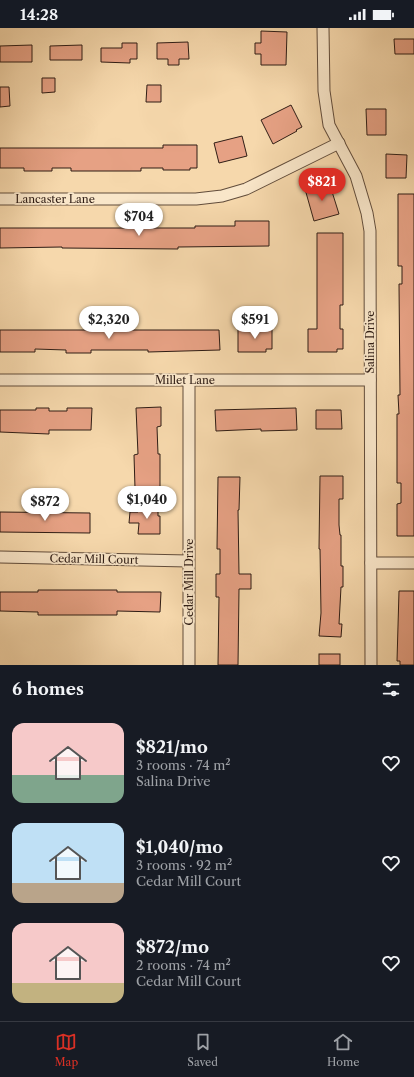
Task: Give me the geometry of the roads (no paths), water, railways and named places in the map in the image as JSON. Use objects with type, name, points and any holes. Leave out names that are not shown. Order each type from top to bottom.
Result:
[{"type":"street","name":"Salina Drive","points":[[323,28],[325,103],[329,126],[356,176],[362,194],[370,231],[371,665]]},
{"type":"street","name":"Lancaster Lane","points":[[0,199],[196,199],[222,196],[252,186],[339,143]]},
{"type":"street","name":"Millet Lane","points":[[0,380],[370,380]]},
{"type":"street","name":"Cedar Mill Drive","points":[[189,380],[189,665]]},
{"type":"street","name":"Cedar Mill Court","points":[[0,557],[188,561]]},
{"type":"street","points":[[371,564],[414,563]]}]
